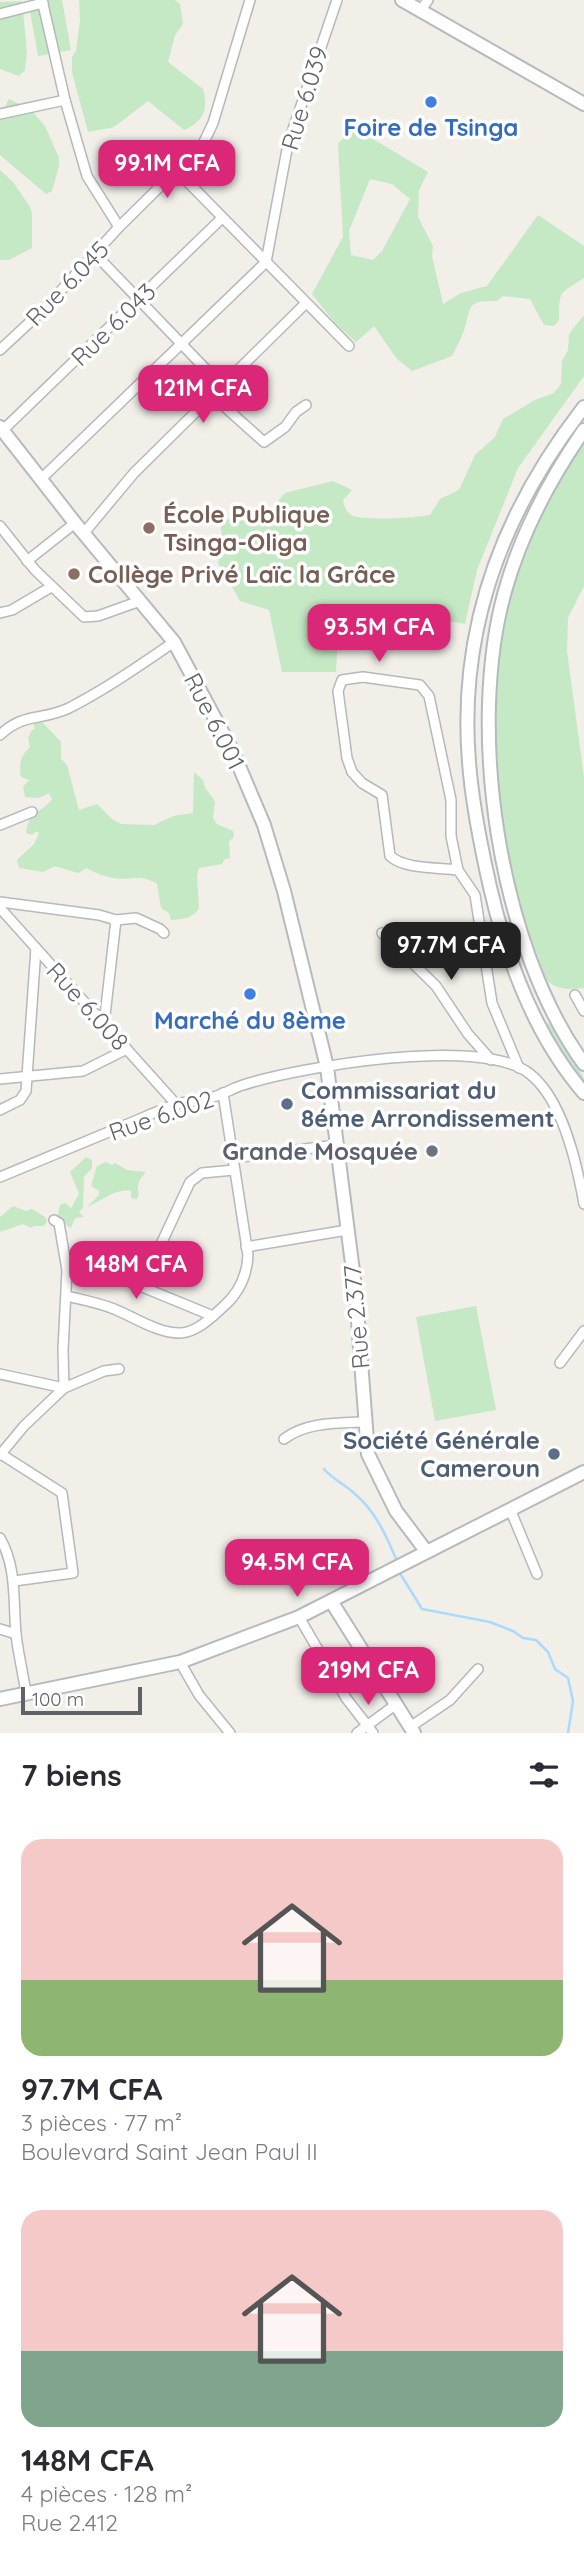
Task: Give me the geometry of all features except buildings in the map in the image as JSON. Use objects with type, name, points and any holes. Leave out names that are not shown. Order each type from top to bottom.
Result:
[{"type":"main road","points":[[402,0],[424,5],[584,104]]},
{"type":"main road","points":[[584,407],[532,481],[495,563],[478,619],[471,654],[469,685],[469,762],[487,874],[498,921],[526,1000],[550,1046],[584,1093]]},
{"type":"main road","name":"Rue 6.001","points":[[1,429],[174,642],[233,752],[264,825],[284,891],[327,1067]]},
{"type":"main road","points":[[584,430],[540,502],[508,583],[492,656],[488,726],[490,775],[510,896],[543,990],[566,1038],[584,1064]]},
{"type":"main road","name":"Rue 2.377","points":[[327,1067],[358,1315],[368,1454],[396,1511],[426,1551]]},
{"type":"main road","points":[[0,1699],[180,1662],[299,1617],[584,1472]]},
{"type":"main road","points":[[331,1601],[412,1730]]},
{"type":"street","name":"Rue 6.045","points":[[0,350],[203,144],[250,0]]},
{"type":"street","name":"Rue 6.039","points":[[266,262],[288,144],[337,0]]},
{"type":"street","points":[[0,14],[42,2],[65,100],[87,176],[119,227]]},
{"type":"street","points":[[0,114],[65,100]]},
{"type":"street","points":[[176,170],[349,346]]},
{"type":"street","name":"Rue 6.043","points":[[1,429],[222,218]]},
{"type":"street","points":[[96,255],[222,386],[226,408],[264,442],[285,427],[296,412],[306,405]]},
{"type":"street","points":[[40,480],[266,262]]},
{"type":"street","points":[[27,561],[79,528],[306,303]]},
{"type":"street","points":[[0,526],[27,561],[84,617],[98,616],[140,601]]},
{"type":"street","points":[[0,613],[12,610],[51,587]]},
{"type":"street","points":[[0,735],[13,722],[65,710],[119,681],[174,642]]},
{"type":"street","points":[[458,870],[406,864],[390,856],[382,795],[362,783],[352,772],[347,758],[338,691],[342,680],[363,677],[420,685],[429,696],[450,800],[451,836],[458,870],[475,895],[492,1003],[519,1068],[529,1073],[541,1085],[562,1121],[572,1146],[584,1204]]},
{"type":"street","points":[[0,825],[32,812]]},
{"type":"street","points":[[471,887],[487,874]]},
{"type":"street","points":[[0,902],[99,915],[116,920],[136,918],[164,933]]},
{"type":"street","name":"Rue 6.008","points":[[0,908],[176,1104]]},
{"type":"street","points":[[104,1024],[116,920]]},
{"type":"street","points":[[382,933],[436,986],[468,1034],[491,1060]]},
{"type":"street","points":[[0,1110],[24,1097],[36,948]]},
{"type":"street","points":[[575,995],[584,1011]]},
{"type":"street","points":[[0,1079],[83,1071],[127,1049]]},
{"type":"street","name":"Rue 6.002","points":[[0,1177],[176,1104],[244,1085],[327,1067],[396,1056],[472,1056],[519,1068]]},
{"type":"street","points":[[67,1296],[111,1308],[160,1329],[181,1333],[195,1328],[213,1316],[233,1298],[245,1277],[247,1265],[223,1093]]},
{"type":"street","points":[[233,1157],[336,1145]]},
{"type":"street","points":[[141,1287],[190,1182],[202,1173],[234,1170]]},
{"type":"street","points":[[54,1220],[59,1223],[66,1260],[64,1388]]},
{"type":"street","points":[[246,1247],[347,1230]]},
{"type":"street","points":[[66,1260],[78,1261],[213,1316]]},
{"type":"street","points":[[560,1363],[584,1331]]},
{"type":"street","points":[[14,1581],[73,1573],[62,1493],[1,1455],[24,1426],[64,1388],[104,1371],[119,1368]]},
{"type":"street","points":[[0,1374],[64,1388]]},
{"type":"street","points":[[284,1439],[293,1432],[318,1426],[364,1422]]},
{"type":"street","points":[[510,1509],[537,1573]]},
{"type":"street","points":[[0,1538],[14,1581],[16,1634],[26,1693]]},
{"type":"street","points":[[299,1617],[346,1698],[370,1729]]},
{"type":"street","points":[[0,1629],[16,1634]]},
{"type":"street","points":[[180,1662],[199,1695],[230,1733]]},
{"type":"street","points":[[412,1730],[450,1700],[478,1669]]},
{"type":"street","points":[[357,1733],[370,1729],[396,1705]]},
{"type":"green space","points":[[28,0],[62,0],[71,50],[38,56]]},
{"type":"green space","points":[[79,0],[175,0],[180,4],[183,24],[175,35],[168,62],[203,89],[205,109],[196,123],[184,130],[148,101],[114,127],[88,132],[72,72],[72,57],[76,51],[80,20]]},
{"type":"green space","points":[[22,1],[27,53],[25,70],[19,76],[0,69],[0,2]]},
{"type":"green space","points":[[9,99],[30,109],[45,126],[59,158],[52,191],[46,194],[0,155],[0,116]]},
{"type":"green space","points":[[353,127],[428,172],[419,190],[418,217],[433,246],[432,256],[443,304],[461,293],[487,286],[538,215],[584,246],[584,278],[562,293],[559,320],[554,326],[544,325],[530,299],[503,296],[497,301],[478,302],[469,311],[452,356],[412,371],[397,359],[374,326],[356,342],[334,322],[312,294],[343,237],[338,144]],"holes":[[[370,179],[392,184],[410,199],[382,251],[373,260],[351,255],[349,231]]]},
{"type":"green space","points":[[0,170],[13,182],[32,214],[32,248],[9,260],[0,260]]},
{"type":"green space","points":[[584,315],[584,376],[518,468],[477,570],[465,624],[401,612],[339,616],[336,672],[282,672],[269,610],[240,601],[218,563],[222,541],[221,526],[242,505],[263,519],[285,493],[333,481],[352,490],[343,500],[351,515],[403,518],[430,515],[440,499],[459,490],[475,455],[495,437],[503,419],[535,400],[554,393],[561,384],[562,361],[568,350],[569,334]]},
{"type":"green space","points":[[584,439],[584,586],[568,618],[567,651],[584,777],[584,988],[568,989],[555,986],[546,980],[513,885],[494,759],[493,709],[496,662],[504,617],[517,572],[534,528]]},
{"type":"green space","points":[[32,720],[42,722],[61,742],[61,759],[67,765],[79,810],[97,804],[121,824],[154,825],[173,816],[193,813],[194,772],[203,780],[205,788],[215,801],[213,818],[217,824],[233,831],[234,837],[229,841],[230,858],[225,859],[222,864],[199,868],[199,908],[194,914],[187,918],[171,920],[169,913],[161,908],[157,884],[146,879],[113,878],[87,868],[78,873],[55,866],[43,872],[19,868],[17,860],[34,844],[39,833],[26,833],[27,826],[32,816],[52,799],[49,793],[39,798],[25,797],[23,787],[29,780],[21,777],[20,764],[30,747],[28,738],[35,729]]},
{"type":"green space","points":[[545,1022],[550,1024],[584,1078],[584,1083],[563,1054]]},
{"type":"green space","points":[[86,1157],[92,1160],[92,1168],[84,1177],[83,1208],[79,1212],[84,1217],[75,1218],[71,1228],[57,1219],[60,1205],[65,1203],[71,1208],[79,1194],[70,1172]]},
{"type":"green space","points":[[106,1162],[112,1165],[115,1163],[127,1170],[146,1172],[139,1182],[137,1199],[131,1198],[131,1191],[119,1191],[87,1207],[99,1195],[99,1191],[91,1186],[97,1166]]},
{"type":"green space","points":[[13,1206],[26,1211],[32,1209],[47,1221],[44,1226],[31,1228],[23,1224],[0,1232],[0,1217]]},
{"type":"green space","points":[[476,1306],[496,1410],[435,1421],[416,1317]]},
{"type":"waterway","points":[[324,1469],[369,1508],[397,1561]]},
{"type":"waterway","points":[[398,1570],[422,1609],[490,1622],[523,1638],[536,1640],[548,1652],[555,1669],[568,1678],[573,1701],[568,1733]]},
{"type":"place","name":"Foire de Tsinga","points":[[431,102]]},
{"type":"place","name":"École Publique Tsinga-Oliga","points":[[149,528]]},
{"type":"place","name":"Collège Privé Laïc la Grâce","points":[[74,574]]},
{"type":"place","name":"Marché du 8ème","points":[[250,994]]},
{"type":"place","name":"Commissariat du 8éme Arrondissement","points":[[287,1104]]},
{"type":"place","name":"Grande Mosquée","points":[[432,1151]]},
{"type":"place","name":"Société Générale Cameroun","points":[[554,1454]]}]
